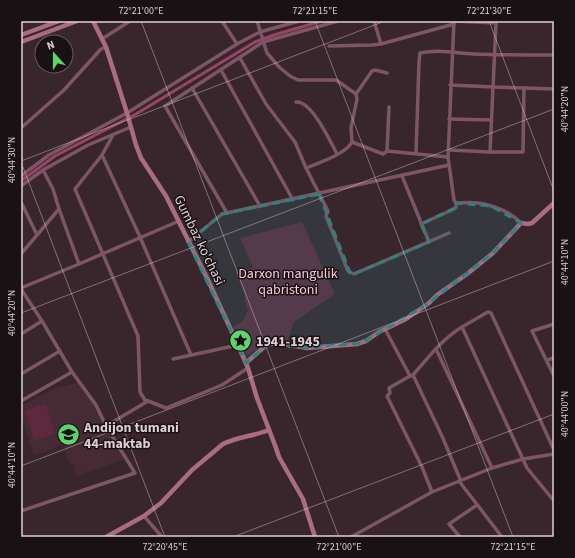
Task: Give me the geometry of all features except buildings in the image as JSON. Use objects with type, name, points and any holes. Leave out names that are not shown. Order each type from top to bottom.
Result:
[{"type":"main road","points":[[21,35],[59,21]]},
{"type":"main road","points":[[21,42],[77,21]]},
{"type":"main road","name":"Gumbaz ko'chasi","points":[[93,21],[106,47],[141,158],[166,196],[179,221],[238,345],[248,368],[257,398],[279,457],[303,499],[315,537]]},
{"type":"main road","points":[[246,363],[269,344],[284,344],[307,348],[357,344],[366,341],[385,329],[406,319],[429,303],[437,295],[493,253],[521,223],[532,223],[554,203]]},
{"type":"main road","points":[[106,537],[144,516],[161,503],[192,470],[223,444],[269,430]]},
{"type":"street","points":[[102,39],[130,21]]},
{"type":"street","points":[[222,21],[237,44]]},
{"type":"street","points":[[257,21],[267,53],[279,67],[290,76],[298,80],[336,80],[356,94],[358,99],[351,128],[352,142],[349,146],[336,154],[306,168]]},
{"type":"street","points":[[21,176],[49,155],[127,113],[237,44],[261,33],[296,21]]},
{"type":"street","points":[[227,213],[164,104],[240,58],[263,41],[338,21]]},
{"type":"street","points":[[374,21],[381,44]]},
{"type":"street","points":[[421,224],[456,207],[453,196],[452,177],[448,156],[450,84],[454,22]]},
{"type":"street","points":[[329,46],[372,46],[454,22],[496,22],[490,152]]},
{"type":"street","points":[[21,128],[59,95],[101,49],[106,47]]},
{"type":"street","points":[[416,153],[419,55],[424,52],[437,51],[494,55],[554,55]]},
{"type":"street","points":[[240,58],[266,104],[295,142],[306,168],[328,211],[326,216],[348,271],[352,274],[449,233]]},
{"type":"street","points":[[221,70],[293,200]]},
{"type":"street","points":[[356,94],[372,71],[375,70],[387,73]]},
{"type":"street","points":[[450,84],[492,87],[554,88]]},
{"type":"street","points":[[192,88],[260,206]]},
{"type":"street","points":[[449,150],[523,152],[524,88]]},
{"type":"street","points":[[296,102],[302,103],[308,108],[322,127],[336,154]]},
{"type":"street","points":[[387,151],[389,107]]},
{"type":"street","points":[[449,119],[491,120]]},
{"type":"street","points":[[21,186],[43,170],[88,145],[130,127]]},
{"type":"street","points":[[113,135],[102,155],[74,189],[138,336],[139,340],[137,349],[140,392],[148,402],[166,408],[222,385],[248,368]]},
{"type":"street","points":[[352,142],[381,153],[387,151],[448,156]]},
{"type":"street","points":[[102,155],[140,237],[191,355]]},
{"type":"street","points":[[188,242],[222,214],[449,166]]},
{"type":"street","points":[[43,170],[53,189],[59,210],[79,264]]},
{"type":"street","points":[[402,176],[428,242]]},
{"type":"street","points":[[21,202],[37,235]]},
{"type":"street","points":[[456,203],[477,202],[491,206],[505,212],[521,223]]},
{"type":"street","points":[[21,254],[59,210]]},
{"type":"street","points":[[21,511],[135,473],[106,426],[96,405],[72,372],[42,321],[23,295],[21,288],[179,221]]},
{"type":"street","points":[[432,492],[422,467],[387,396],[390,393],[389,388],[411,376],[448,337],[486,312],[491,313],[554,450]]},
{"type":"street","points":[[21,334],[42,321]]},
{"type":"street","points":[[554,324],[532,330],[554,376]]},
{"type":"street","points":[[462,327],[527,468],[554,501]]},
{"type":"street","points":[[385,329],[442,436],[460,479],[459,481],[502,537]]},
{"type":"street","points":[[174,359],[238,345]]},
{"type":"street","points":[[436,349],[492,468]]},
{"type":"street","points":[[21,374],[60,351]]},
{"type":"street","points":[[547,360],[554,358]]},
{"type":"street","points":[[21,401],[72,372]]},
{"type":"street","points":[[106,426],[148,402]]},
{"type":"street","points":[[351,537],[432,492],[492,468],[523,459],[554,454]]},
{"type":"street","points":[[460,537],[449,524],[477,505]]},
{"type":"street","points":[[144,516],[162,537]]},
{"type":"highlighted area","points":[[319,194],[351,275],[429,242],[421,224],[457,207],[456,203],[491,206],[521,223],[493,253],[429,303],[362,343],[307,348],[269,344],[246,363],[188,242],[222,214]]},
{"type":"shaded area","name":"Andijon tumani 44-maktab","points":[[79,382],[96,405],[125,459],[76,476],[73,464],[70,465],[63,444],[34,456],[21,414],[21,406],[53,389]]},
{"type":"green space","name":"Darxon mangulik qabristoni","points":[[302,222],[335,294],[294,322],[287,342],[269,342],[257,348],[247,356],[233,327],[243,321],[248,310],[244,292],[236,274],[253,267],[240,238]]},
{"type":"green space","points":[[46,404],[55,434],[34,440],[25,410]]},
{"type":"waterway","points":[[21,181],[55,156],[136,114],[255,42],[322,21]]},
{"type":"place","name":"1941-1945","points":[[241,341]]},
{"type":"place","name":"Andijon tumani 44-maktab","points":[[69,435]]}]
